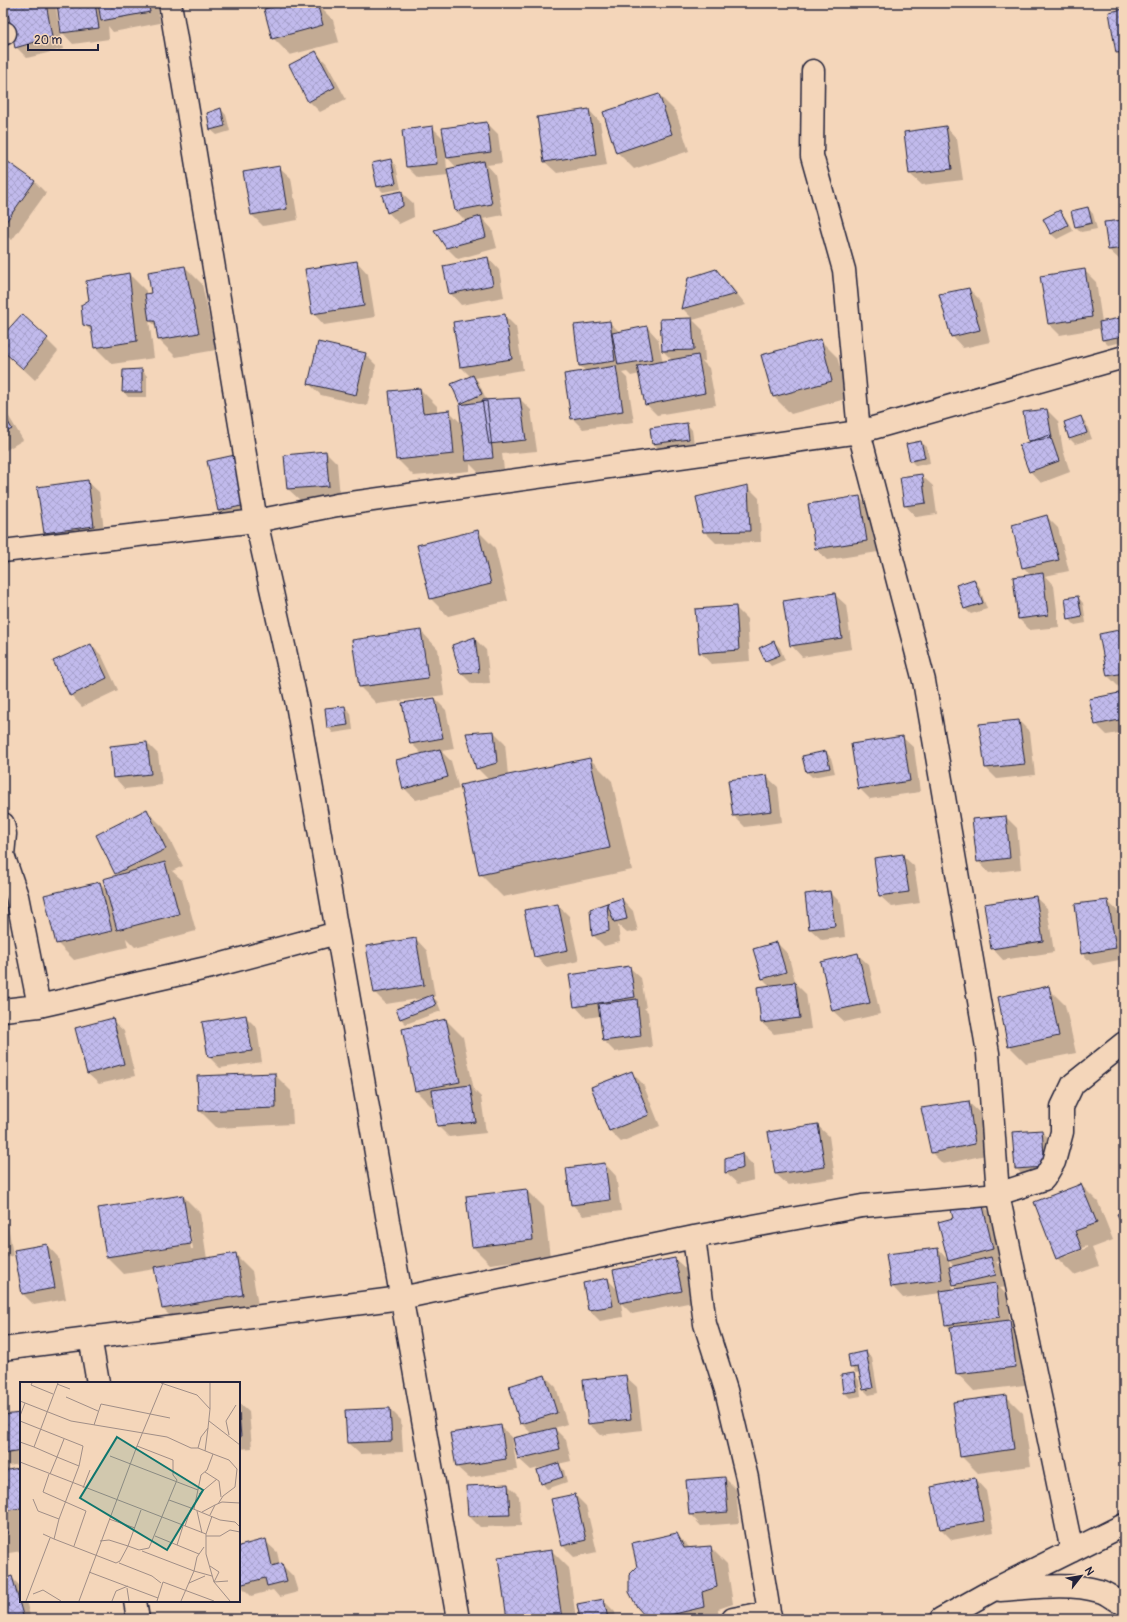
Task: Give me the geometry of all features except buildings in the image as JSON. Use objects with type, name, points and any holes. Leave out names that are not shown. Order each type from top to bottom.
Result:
[{"type":"street","points":[[170,3],[256,521],[297,704],[458,1619]]},
{"type":"street","points":[[813,71],[812,156],[844,270],[852,334],[859,432],[924,681],[988,1053],[998,1194],[1072,1551]]},
{"type":"street","points":[[3,551],[256,521],[337,505],[859,432],[1124,356]]},
{"type":"street","points":[[3,824],[5,834],[3,855],[17,896],[39,1006]]},
{"type":"street","points":[[3,1010],[39,1006],[211,967],[337,933]]},
{"type":"street","points":[[3,1349],[401,1298],[694,1237],[862,1206],[998,1194],[1044,1179],[1054,1162],[1062,1132],[1062,1107],[1073,1084],[1124,1043]]},
{"type":"street","points":[[694,1237],[705,1324],[726,1390],[747,1478],[770,1616],[733,1619]]},
{"type":"street","points":[[90,1338],[98,1382]]},
{"type":"street","points":[[941,1619],[991,1591],[1124,1525]]},
{"type":"street","points":[[991,1591],[1081,1586],[1102,1591],[1116,1601],[1124,1604]]},
{"type":"street","points":[[135,1602],[138,1619]]}]
